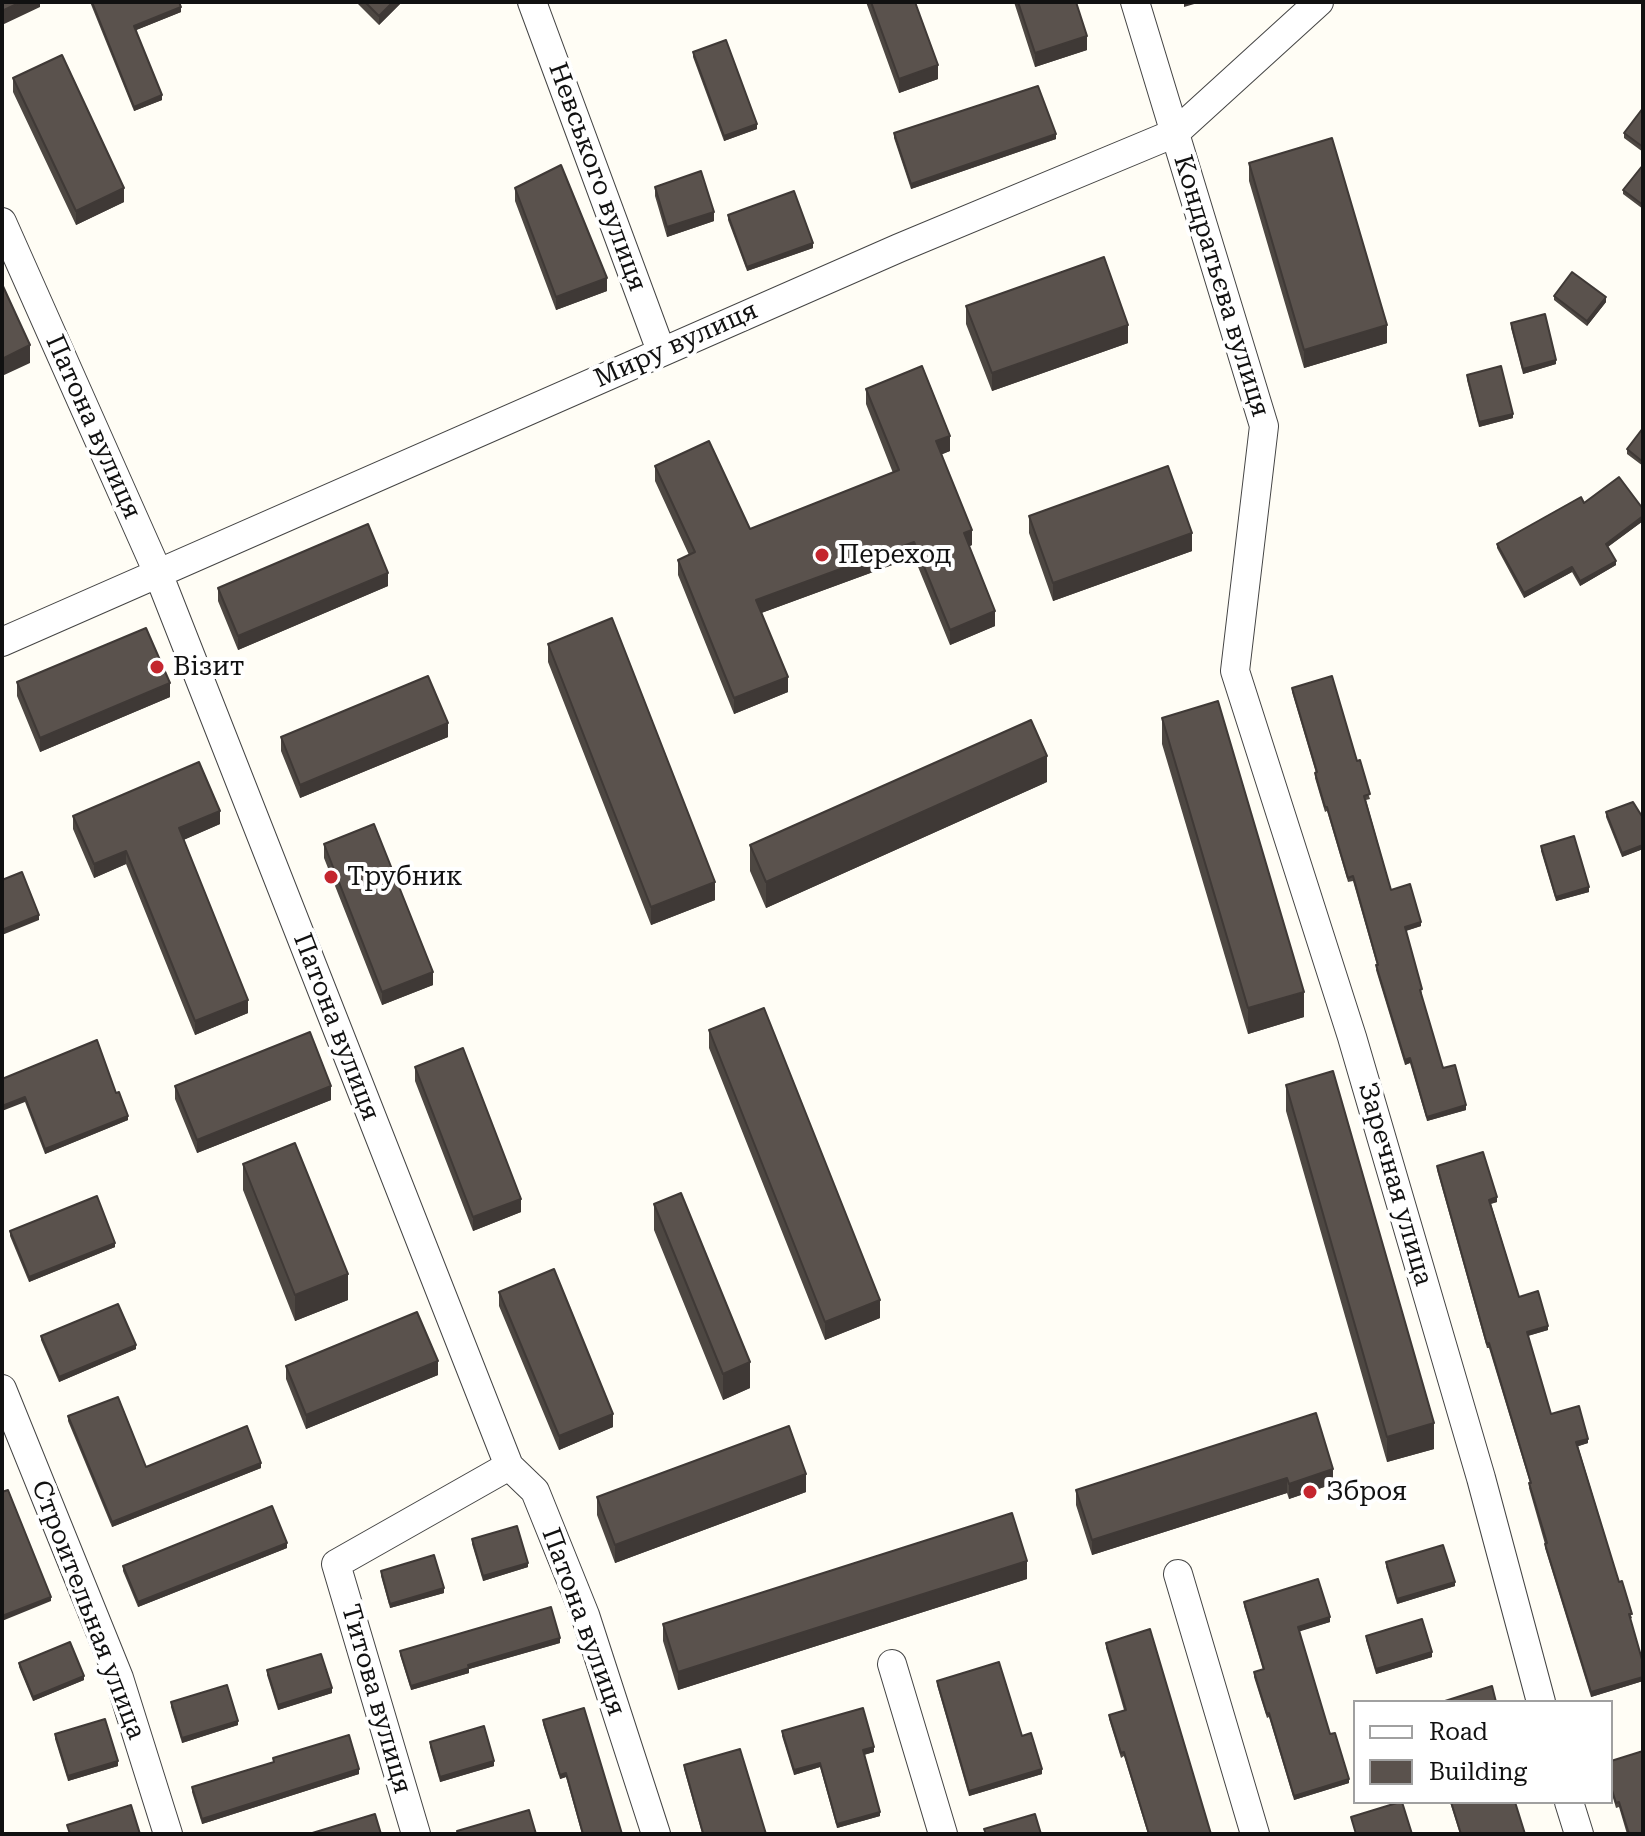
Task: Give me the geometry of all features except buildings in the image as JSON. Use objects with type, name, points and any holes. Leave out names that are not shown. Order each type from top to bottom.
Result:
[{"type":"street","name":"Невського вулиця","points":[[532,2],[661,351]]},
{"type":"street","name":"Кондратьєва вулиця","points":[[1135,2],[1264,426],[1235,671]]},
{"type":"street","name":"Миру вулиця","points":[[2,642],[661,351],[1175,133],[1319,2]]},
{"type":"street","name":"Патона вулиця","points":[[2,222],[158,573],[509,1466],[535,1491],[579,1601],[656,1834]]},
{"type":"street","name":"Заречная улица","points":[[1235,671],[1357,1053],[1481,1478],[1540,1700]]},
{"type":"street","name":"Строительная улица","points":[[2,1389],[119,1678],[168,1834]]},
{"type":"street","name":"Титова вулиця","points":[[416,1834],[336,1564],[509,1466]]},
{"type":"street","points":[[1178,1574],[1255,1834]]},
{"type":"street","points":[[892,1664],[943,1834]]},
{"type":"street","points":[[1570,1804],[1579,1834]]},
{"type":"place","name":"Переход","points":[[822,555]]},
{"type":"place","name":"Візит","points":[[157,667]]},
{"type":"place","name":"Трубник","points":[[331,877]]},
{"type":"place","name":"Зброя","points":[[1310,1492]]}]
